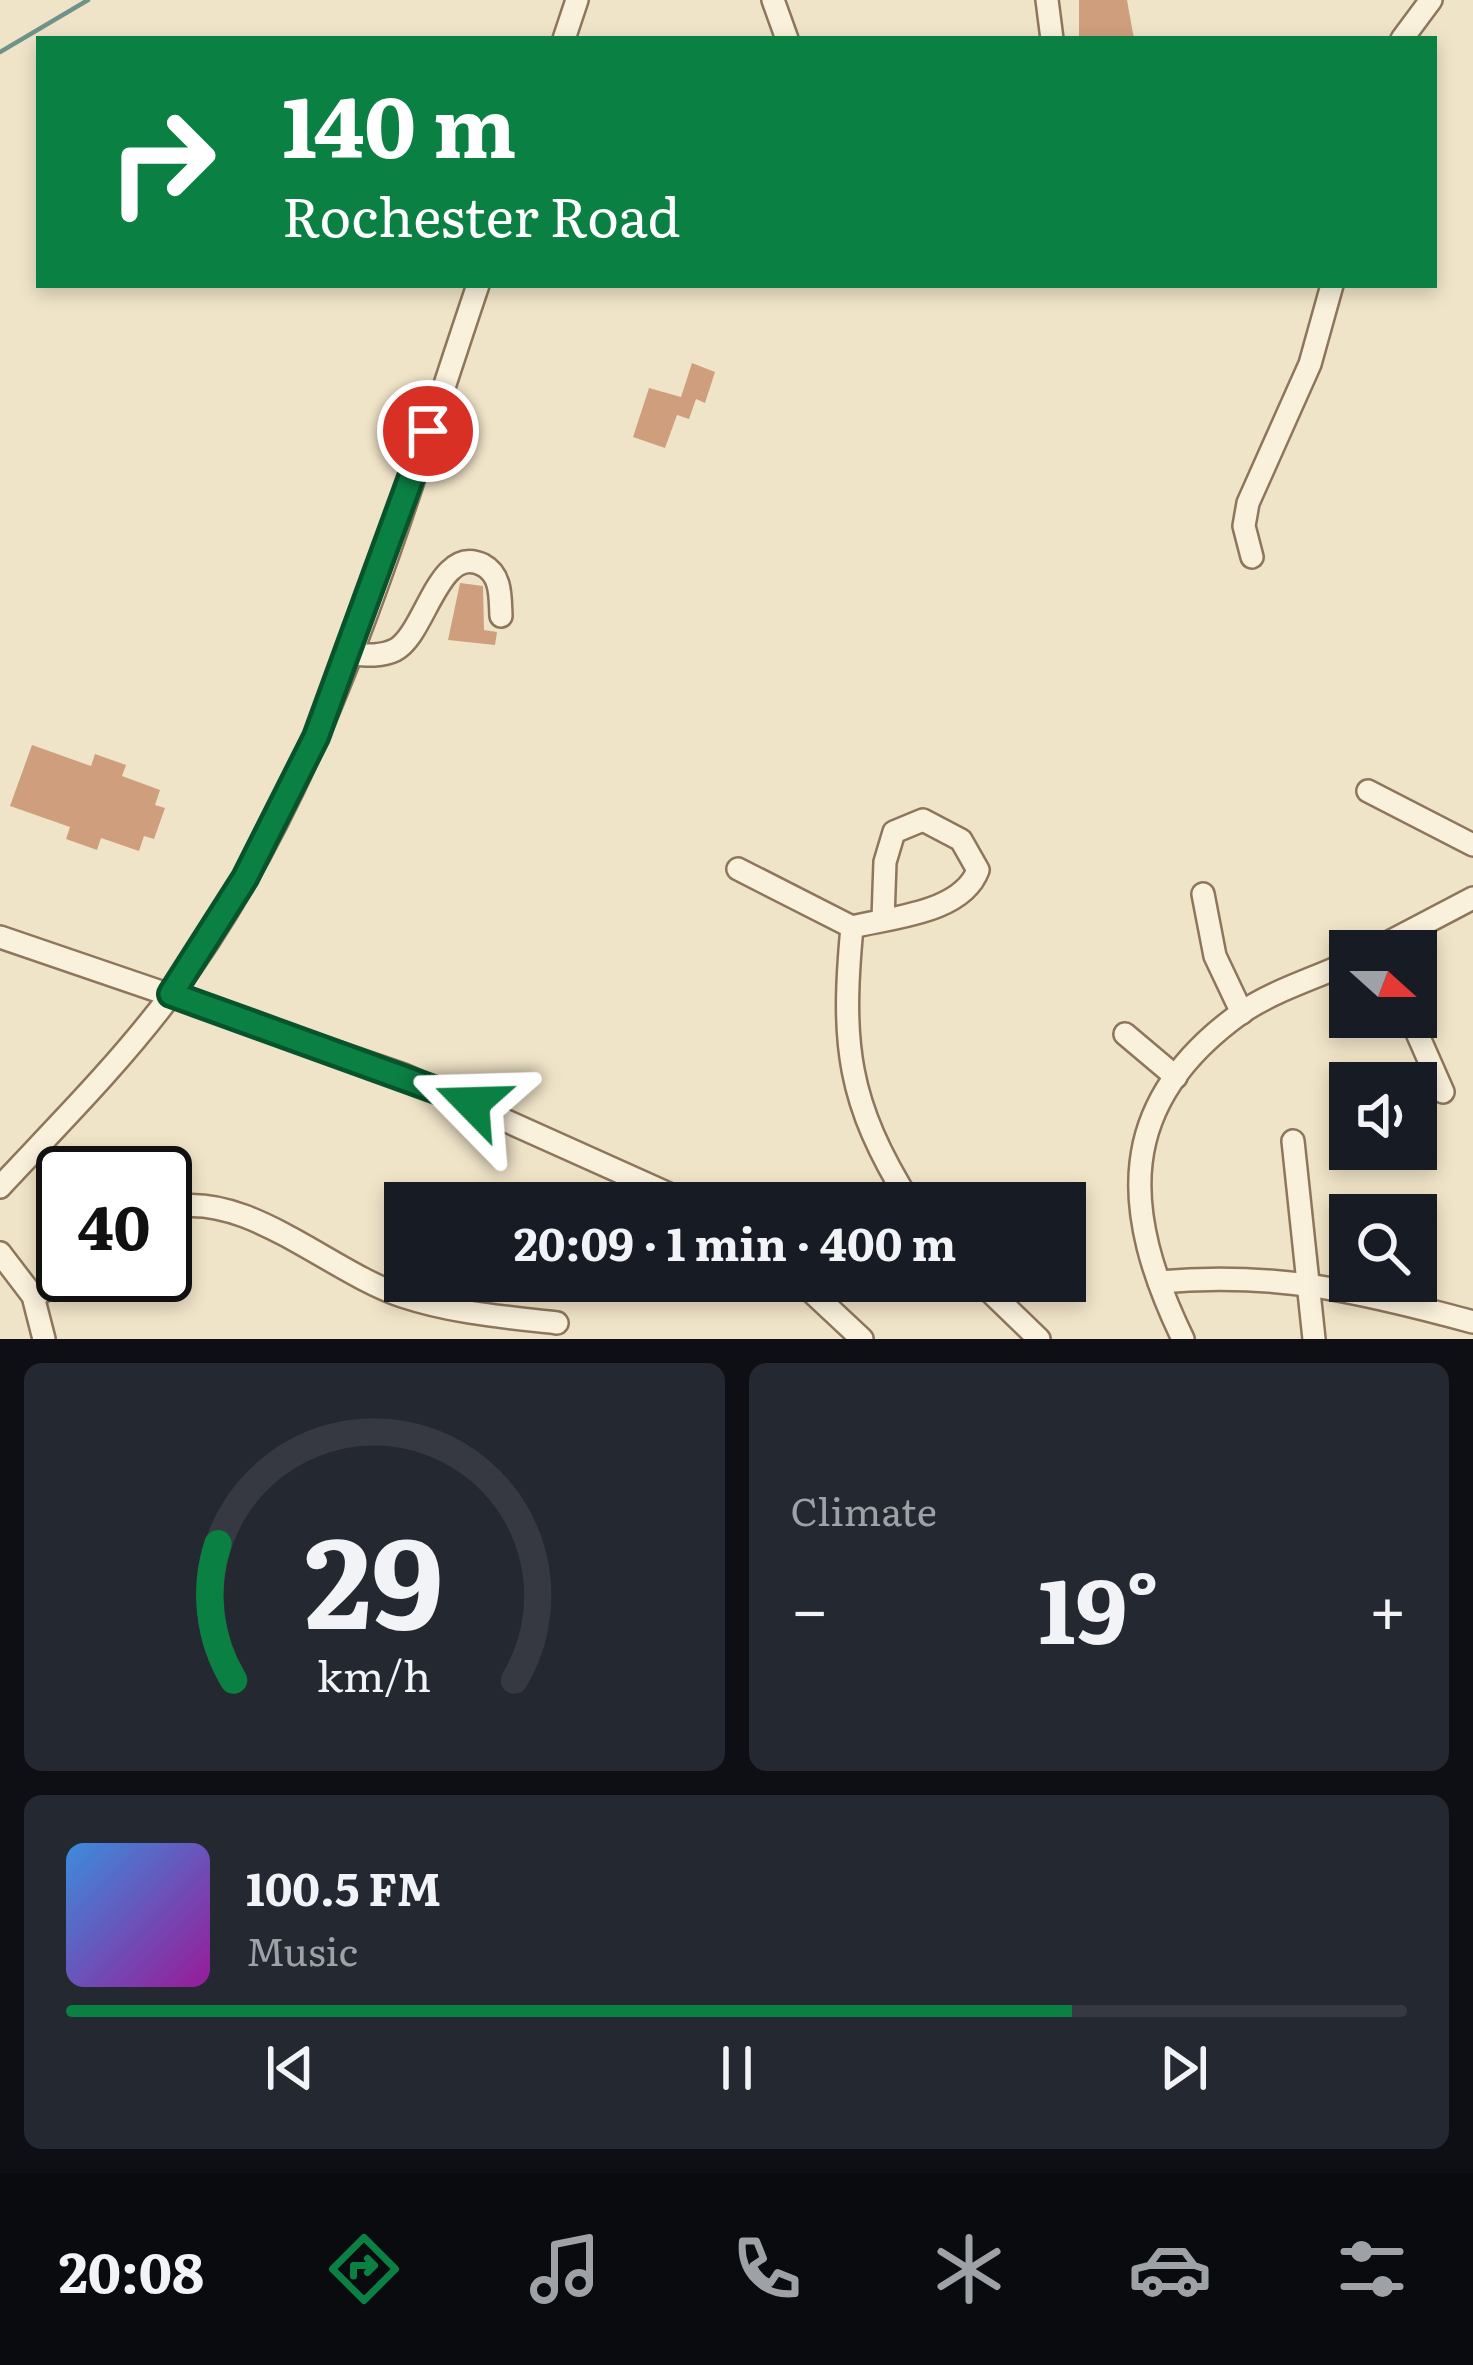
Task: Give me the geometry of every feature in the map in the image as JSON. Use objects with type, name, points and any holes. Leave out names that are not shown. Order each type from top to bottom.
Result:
[{"type":"street","points":[[565,36],[578,0]]},
{"type":"street","points":[[772,0],[786,36]]},
{"type":"street","points":[[1047,0],[1052,36]]},
{"type":"street","points":[[1404,36],[1431,0]]},
{"type":"street","points":[[0,1187],[171,994],[229,906],[288,799],[348,654],[477,288]]},
{"type":"street","points":[[1252,557],[1244,526],[1248,503],[1322,331],[1331,288]]},
{"type":"street","points":[[348,654],[380,655],[397,649],[410,638],[450,569],[462,563],[478,562],[491,570],[499,586],[500,616]]},
{"type":"street","points":[[1368,791],[1473,844]]},
{"type":"street","points":[[738,869],[852,927],[883,919],[943,903],[973,885],[978,870],[961,840],[923,820],[894,832],[884,862],[883,919]]},
{"type":"street","points":[[1203,894],[1215,956],[1242,1012]]},
{"type":"street","points":[[1414,930],[1473,898]]},
{"type":"street","points":[[852,927],[847,1036],[855,1096],[874,1144],[897,1182]]},
{"type":"street","points":[[0,937],[404,1075],[641,1182]]},
{"type":"street","points":[[1183,1339],[1159,1282],[1136,1196],[1146,1135],[1176,1077],[1242,1012],[1329,972]]},
{"type":"street","points":[[1125,1034],[1176,1077]]},
{"type":"street","points":[[1419,1038],[1443,1092]]},
{"type":"street","points":[[1293,1142],[1314,1339]]},
{"type":"street","points":[[192,1205],[225,1207],[339,1270],[404,1297],[458,1312],[557,1323]]},
{"type":"street","points":[[0,1253],[34,1296],[44,1339]]},
{"type":"street","points":[[1159,1282],[1242,1276],[1308,1281],[1473,1322]]},
{"type":"street","points":[[822,1302],[862,1339]]},
{"type":"street","points":[[1001,1302],[1040,1339]]},
{"type":"building","points":[[1079,0],[1127,0],[1133,36],[1079,36]]},
{"type":"building","points":[[692,363],[715,372],[705,403],[696,399],[689,419],[677,415],[665,448],[633,437],[649,388],[681,397]]},
{"type":"building","points":[[460,583],[483,586],[484,630],[497,632],[495,645],[448,640]]},
{"type":"building","points":[[32,745],[91,766],[95,754],[126,765],[122,776],[160,790],[155,805],[165,808],[154,839],[144,836],[139,851],[101,838],[97,850],[66,839],[70,827],[10,806]]},
{"type":"waterway","points":[[0,52],[88,0]]},
{"type":"route","points":[[428,431],[362,617],[288,799],[229,906],[171,994],[472,1103]]}]
